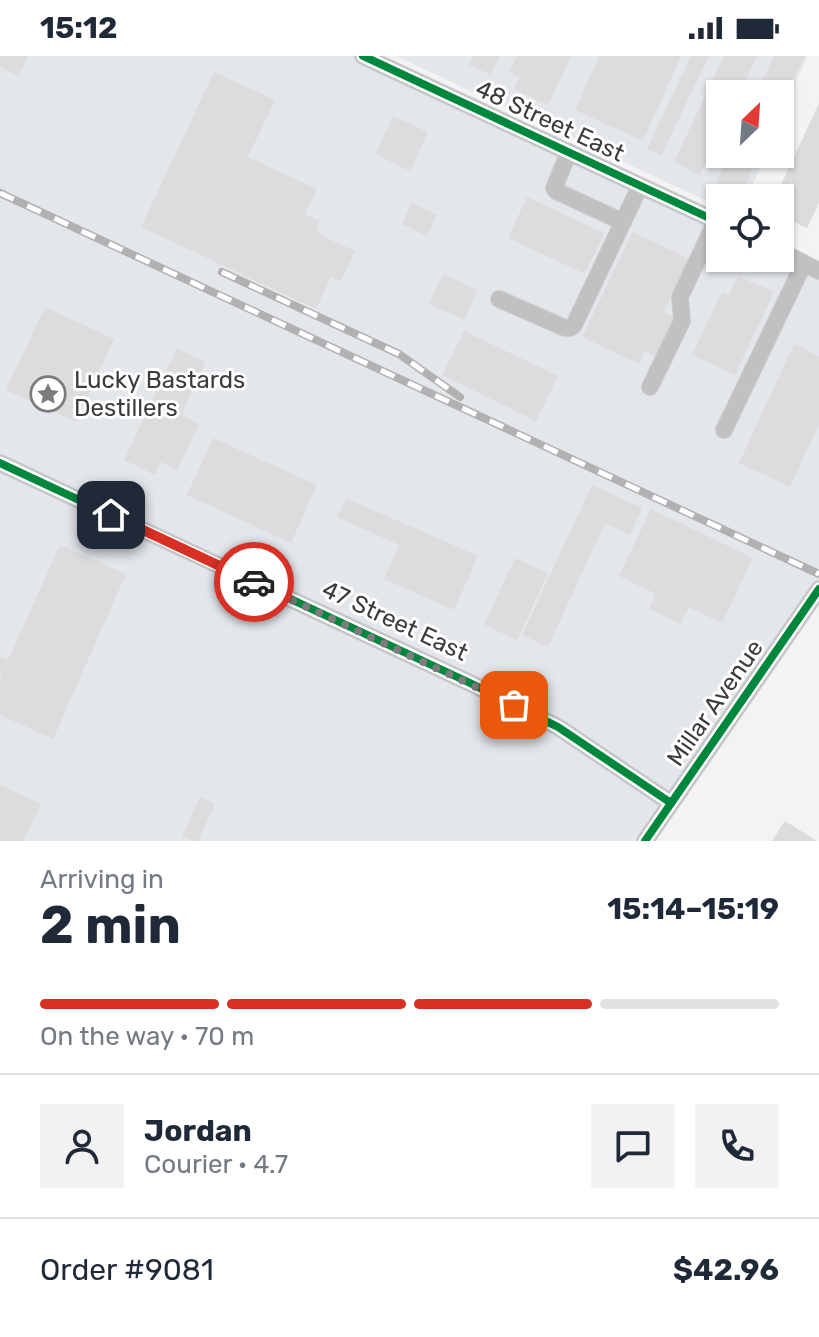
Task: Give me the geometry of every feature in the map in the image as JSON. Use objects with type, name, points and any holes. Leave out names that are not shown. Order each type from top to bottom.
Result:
[{"type":"street","name":"48 Street East","points":[[363,56],[706,216]]},
{"type":"street","points":[[569,152],[554,188],[556,191],[623,222]]},
{"type":"street","points":[[499,299],[565,328],[574,325],[640,186]]},
{"type":"street","points":[[650,387],[682,321],[680,297],[706,246]]},
{"type":"street","points":[[724,430],[812,267],[794,258]]},
{"type":"street","name":"47 Street East","points":[[0,463],[456,676],[558,727],[671,803]]},
{"type":"street","name":"Millar Avenue","points":[[645,841],[819,589]]},
{"type":"shaded area","points":[[0,56],[363,56],[706,216],[706,272],[794,272],[794,263],[819,271],[819,589],[645,841],[0,841]]},
{"type":"shaded area","points":[[396,56],[807,56],[794,87],[794,80],[706,80],[706,168],[760,168],[753,184],[706,184],[706,200]]},
{"type":"building","points":[[0,56],[28,56],[19,76],[0,67]]},
{"type":"building","points":[[473,56],[500,56],[491,75],[469,65]]},
{"type":"building","points":[[517,56],[571,56],[548,105],[514,89],[519,77],[509,72]]},
{"type":"building","points":[[599,56],[681,56],[643,141],[575,110]]},
{"type":"building","points":[[691,56],[709,56],[661,156],[647,149]]},
{"type":"building","points":[[724,56],[757,56],[746,80],[713,80]]},
{"type":"building","points":[[774,56],[805,56],[794,80],[763,80]]},
{"type":"building","points":[[214,72],[275,100],[248,157],[317,189],[305,214],[319,221],[316,228],[320,235],[355,251],[341,281],[331,277],[316,309],[141,227]]},
{"type":"building","points":[[706,94],[706,162],[700,175],[674,162]]},
{"type":"building","points":[[819,103],[819,203],[807,228],[794,222],[794,184],[781,184],[789,168],[794,168],[794,157]]},
{"type":"building","points":[[393,116],[428,132],[410,171],[375,154]]},
{"type":"building","points":[[722,168],[753,168],[746,184],[716,182]]},
{"type":"building","points":[[527,197],[604,233],[585,274],[508,238]]},
{"type":"building","points":[[411,203],[437,215],[427,236],[402,224]]},
{"type":"building","points":[[633,232],[689,259],[664,312],[675,317],[656,357],[645,351],[639,364],[582,337]]},
{"type":"building","points":[[443,274],[478,290],[464,320],[429,304]]},
{"type":"building","points":[[738,276],[774,292],[735,375],[692,355],[722,292],[729,295]]},
{"type":"building","points":[[45,307],[114,339],[76,422],[6,390]]},
{"type":"building","points":[[464,331],[558,376],[536,421],[442,375]]},
{"type":"building","points":[[794,344],[819,356],[819,425],[790,487],[739,463]]},
{"type":"building","points":[[177,348],[206,362],[181,415],[199,424],[177,470],[161,462],[155,475],[124,460]]},
{"type":"building","points":[[213,438],[317,485],[291,543],[187,495]]},
{"type":"building","points":[[592,485],[642,508],[630,535],[605,523],[548,647],[522,635]]},
{"type":"building","points":[[346,498],[478,556],[454,610],[384,579],[399,545],[337,517]]},
{"type":"building","points":[[651,509],[753,558],[722,623],[689,607],[681,624],[649,609],[656,594],[619,576]]},
{"type":"building","points":[[60,545],[126,574],[53,739],[0,715],[0,657],[8,660]]},
{"type":"building","points":[[515,558],[548,573],[517,640],[484,625]]},
{"type":"building","points":[[0,785],[41,804],[23,841],[0,841]]},
{"type":"building","points":[[200,797],[215,804],[198,841],[194,841],[182,836]]},
{"type":"building","points":[[785,821],[817,841],[772,841]]},
{"type":"railway","points":[[0,193],[819,574]]},
{"type":"railway","points":[[222,272],[399,354],[460,397]]},
{"type":"cycle path","points":[[363,56],[706,216]]},
{"type":"cycle path","points":[[0,463],[558,727],[671,803]]},
{"type":"cycle path","points":[[645,841],[819,589]]},
{"type":"way so far","points":[[254,582],[514,705]]},
{"type":"place","name":"Lucky Bastards Destillers","points":[[48,394]]},
{"type":"route","points":[[111,515],[254,582]]}]
